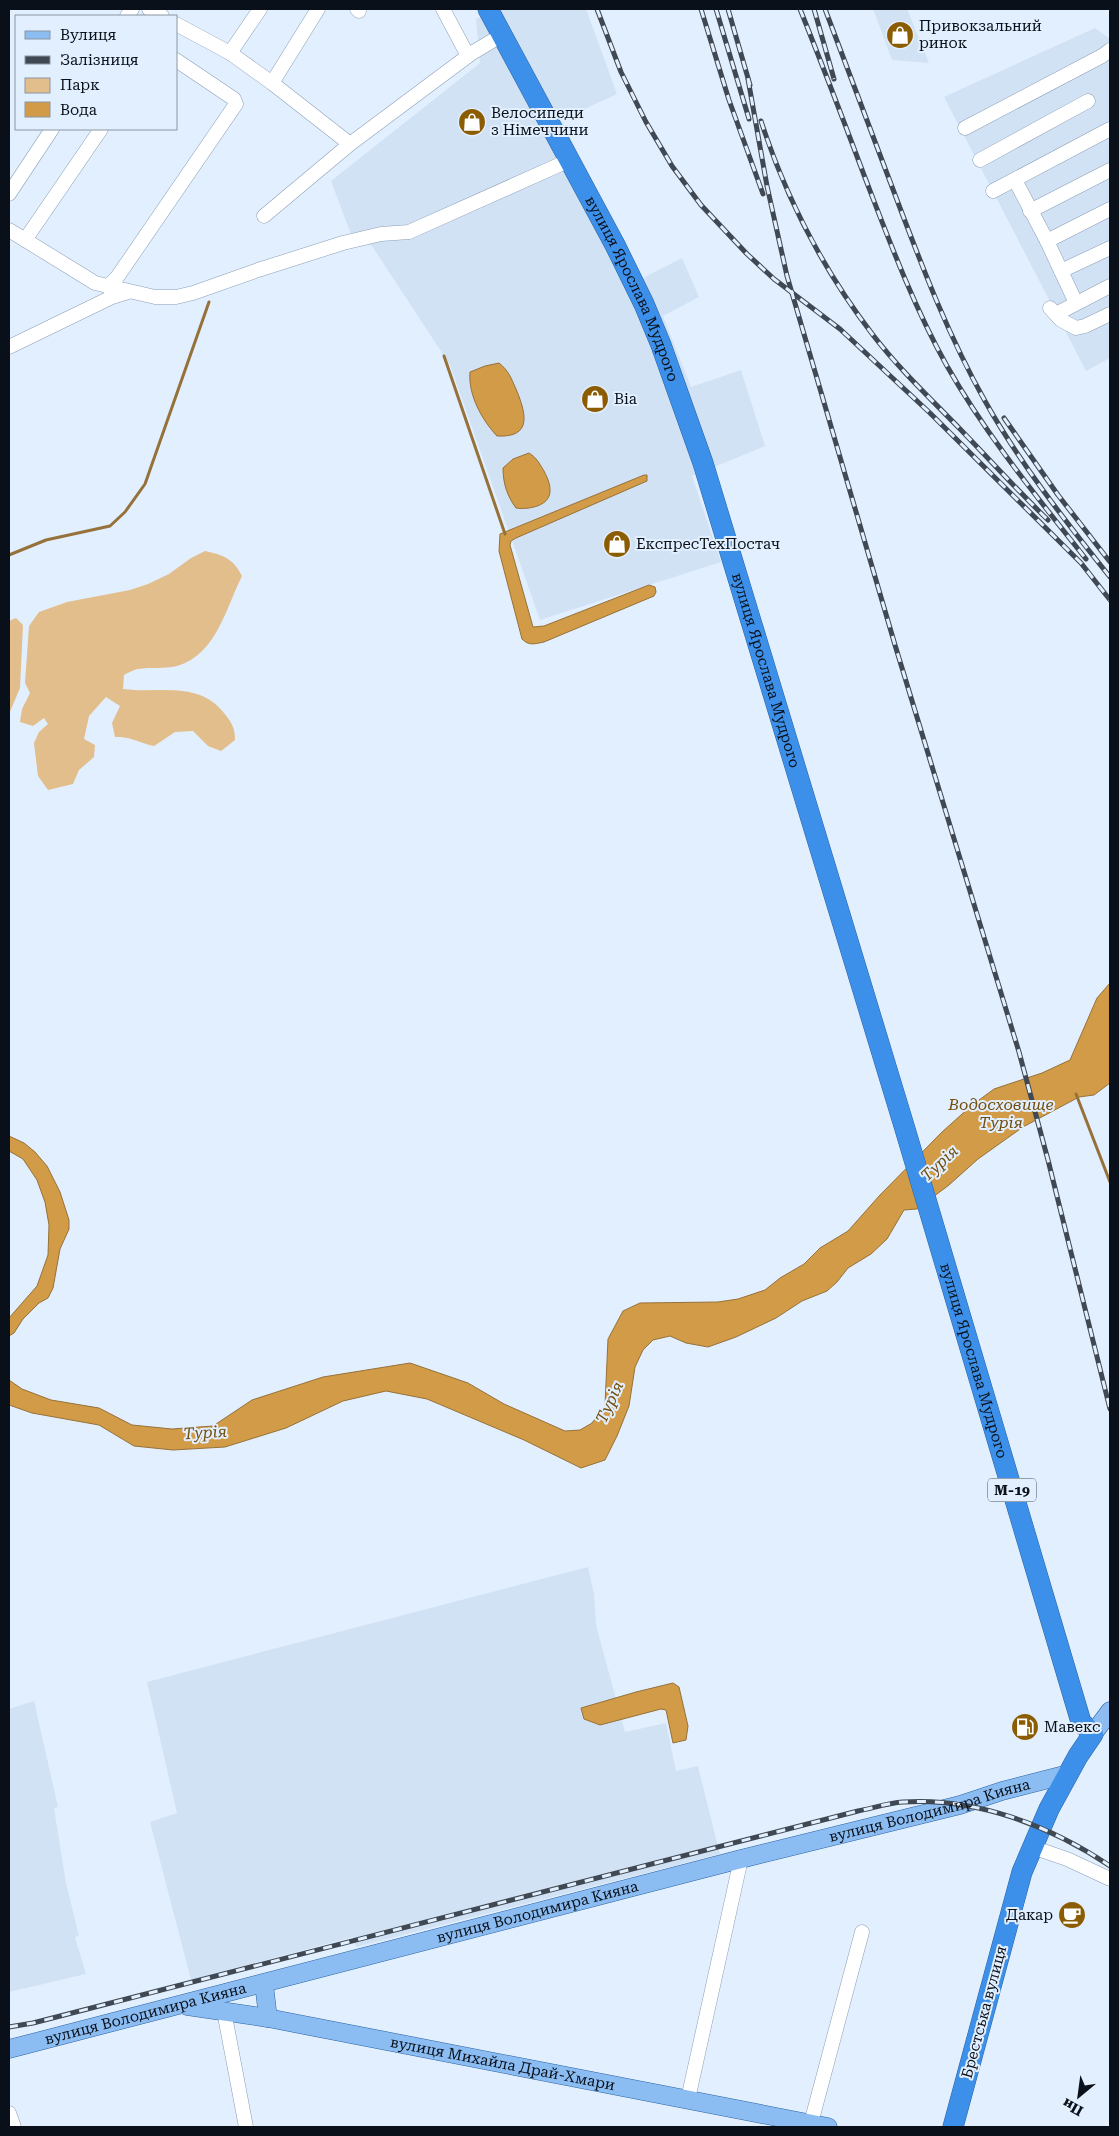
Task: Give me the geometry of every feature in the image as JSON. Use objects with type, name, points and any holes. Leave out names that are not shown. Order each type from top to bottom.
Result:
[{"type":"highway","name":"вулиця Ярослава Мудрого","points":[[488,9],[615,245],[644,304],[704,462],[1081,1722],[1093,1734]]},
{"type":"highway","name":"Брестська вулиця","points":[[953,2127],[1022,1872],[1032,1846],[1068,1774],[1093,1734]]},
{"type":"main road","name":"Брестська вулиця","points":[[1093,1734],[1110,1711]]},
{"type":"main road","name":"вулиця Володимира Кияна","points":[[9,2049],[741,1859],[960,1805],[1002,1791],[1068,1774]]},
{"type":"main road","points":[[264,1984],[268,2018]]},
{"type":"main road","name":"вулиця Михайла Драй-Хмари","points":[[176,2005],[268,2018],[820,2125]]},
{"type":"street","points":[[230,53],[260,9]]},
{"type":"street","points":[[272,83],[318,9]]},
{"type":"street","points":[[443,9],[468,56]]},
{"type":"street","points":[[178,25],[230,53],[350,144]]},
{"type":"street","points":[[264,216],[350,144],[468,56],[502,35]]},
{"type":"street","points":[[965,128],[1110,50]]},
{"type":"street","points":[[108,287],[118,276],[236,104],[234,99],[178,61]]},
{"type":"street","points":[[980,160],[1088,101]]},
{"type":"street","points":[[993,192],[1110,129]]},
{"type":"street","points":[[9,194],[51,130]]},
{"type":"street","points":[[25,240],[100,130]]},
{"type":"street","points":[[9,230],[95,283],[155,297],[176,297],[343,244],[381,234],[408,232],[570,160]]},
{"type":"street","points":[[1030,211],[1110,170]]},
{"type":"street","points":[[1015,180],[1047,241],[1076,304]]},
{"type":"street","points":[[1047,241],[1110,209]]},
{"type":"street","points":[[1061,271],[1110,248]]},
{"type":"street","points":[[1110,286],[1076,304],[1053,311],[1069,325],[1076,328],[1110,314]]},
{"type":"street","points":[[9,347],[112,297],[130,292]]},
{"type":"street","points":[[1032,1846],[1067,1859],[1110,1879]]},
{"type":"street","points":[[688,2099],[741,1859]]},
{"type":"street","points":[[820,2125],[862,1932]]},
{"type":"street","points":[[224,2011],[246,2127]]},
{"type":"street","points":[[9,2112],[14,2127]]},
{"type":"shaded area","points":[[501,9],[586,9],[617,94],[561,120],[643,278],[682,258],[699,297],[663,316],[691,387],[741,370],[765,446],[692,476],[721,562],[540,620],[450,365],[372,246],[350,232],[331,181],[480,63],[476,19]]},
{"type":"shaded area","name":"Привокзальний ринок","points":[[873,9],[907,9],[929,63],[892,60]]},
{"type":"shaded area","points":[[1095,28],[1110,39],[1110,358],[1086,371],[944,97]]},
{"type":"shaded area","points":[[588,1567],[594,1594],[596,1625],[625,1732],[666,1723],[676,1771],[698,1766],[720,1854],[356,1947],[353,1937],[191,1980],[150,1822],[177,1813],[147,1682]]},
{"type":"shaded area","points":[[34,1701],[58,1807],[54,1808],[66,1883],[79,1936],[75,1937],[86,1974],[9,1992],[9,1709]]},
{"type":"green space","points":[[205,551],[227,558],[235,565],[242,576],[218,629],[201,652],[190,660],[177,666],[143,668],[124,675],[123,689],[177,690],[202,696],[214,703],[227,717],[234,729],[235,740],[221,751],[208,746],[193,731],[175,732],[154,746],[115,737],[112,723],[120,706],[106,697],[89,716],[84,739],[95,745],[94,757],[79,770],[73,784],[48,790],[38,776],[34,743],[39,732],[48,724],[44,718],[33,726],[20,722],[22,709],[30,693],[25,683],[29,626],[39,612],[67,602],[130,590],[148,584],[169,574],[191,558]]},
{"type":"green space","points":[[16,618],[23,625],[20,688],[9,714],[9,621]]},
{"type":"water","points":[[499,363],[511,378],[520,398],[524,415],[524,422],[521,428],[517,433],[509,436],[497,436],[481,415],[471,389],[470,372]]},
{"type":"water","points":[[529,453],[538,461],[544,471],[549,485],[549,495],[547,500],[538,506],[516,508],[506,489],[503,468],[513,459]]},
{"type":"water","points":[[647,475],[647,481],[516,538],[511,541],[510,545],[533,627],[544,626],[649,585],[655,587],[656,592],[654,596],[544,642],[527,643],[522,639],[499,551],[500,534]]},
{"type":"water","name":"Водосховище Турія","points":[[1110,983],[1110,1083],[1094,1095],[1079,1097],[1023,1127],[978,1159],[949,1185],[917,1209],[904,1210],[887,1239],[871,1254],[848,1268],[827,1291],[802,1301],[776,1318],[736,1337],[708,1347],[686,1343],[670,1336],[653,1340],[643,1350],[635,1367],[629,1406],[605,1460],[581,1468],[524,1440],[427,1399],[386,1391],[343,1401],[286,1428],[225,1447],[173,1450],[134,1446],[99,1425],[32,1413],[9,1405],[9,1380],[22,1389],[51,1400],[99,1408],[132,1425],[172,1429],[213,1426],[252,1400],[323,1377],[410,1363],[468,1383],[504,1404],[565,1431],[580,1430],[592,1423],[605,1405],[608,1339],[623,1311],[640,1303],[718,1302],[738,1299],[765,1290],[780,1278],[804,1264],[820,1248],[848,1231],[880,1195],[942,1132],[971,1106],[994,1089],[1042,1073],[1070,1060],[1097,998]]},
{"type":"water","points":[[9,1136],[24,1143],[47,1166],[60,1192],[69,1220],[69,1229],[60,1249],[53,1288],[48,1298],[39,1303],[23,1319],[14,1333],[9,1336],[9,1318],[37,1286],[48,1255],[49,1225],[45,1202],[37,1180],[23,1159],[9,1151]]},
{"type":"water","points":[[673,1683],[679,1687],[688,1726],[686,1740],[673,1743],[666,1710],[661,1709],[600,1725],[584,1719],[581,1708]]},
{"type":"waterway","points":[[9,555],[46,540],[110,526],[125,512],[145,484],[209,302]]},
{"type":"waterway","points":[[444,356],[505,534]]},
{"type":"waterway","points":[[1076,1094],[1110,1182]]},
{"type":"railway","points":[[597,9],[621,72],[646,122],[672,166],[701,205],[747,254],[774,279],[840,329],[930,413],[1081,563],[1110,600]]},
{"type":"railway","points":[[701,9],[729,100],[763,194]]},
{"type":"railway","points":[[716,9],[749,119]]},
{"type":"railway","points":[[728,9],[750,85]]},
{"type":"railway","points":[[800,9],[892,248],[912,296],[935,343],[978,417],[1086,559]]},
{"type":"railway","points":[[814,9],[834,79]]},
{"type":"railway","points":[[825,9],[927,277],[972,377],[998,424],[1028,469],[1110,577]]},
{"type":"railway","points":[[748,79],[767,186],[787,276],[895,645],[1019,1052],[1110,1409]]},
{"type":"railway","points":[[761,121],[782,178],[808,233],[855,311],[904,372],[1048,520]]},
{"type":"railway","points":[[1004,418],[1058,495],[1110,562]]},
{"type":"railway","points":[[9,2027],[33,2023],[886,1804],[903,1802],[958,1804],[1012,1817],[1063,1838],[1110,1866]]},
{"type":"place","name":"Привокзальний ринок","points":[[900,35]]},
{"type":"place","name":"Велосипеди з Німеччини","points":[[472,122]]},
{"type":"place","name":"Віа","points":[[595,399]]},
{"type":"place","name":"ЕкспресТехПостач","points":[[617,544]]},
{"type":"place","name":"Мавекс","points":[[1025,1727]]},
{"type":"place","name":"Дакар","points":[[1072,1915]]},
{"type":"water label","name":"Турія","points":[[939,1163]]},
{"type":"water label","name":"Турія","points":[[609,1402]]},
{"type":"water label","name":"Турія","points":[[205,1432]]}]
